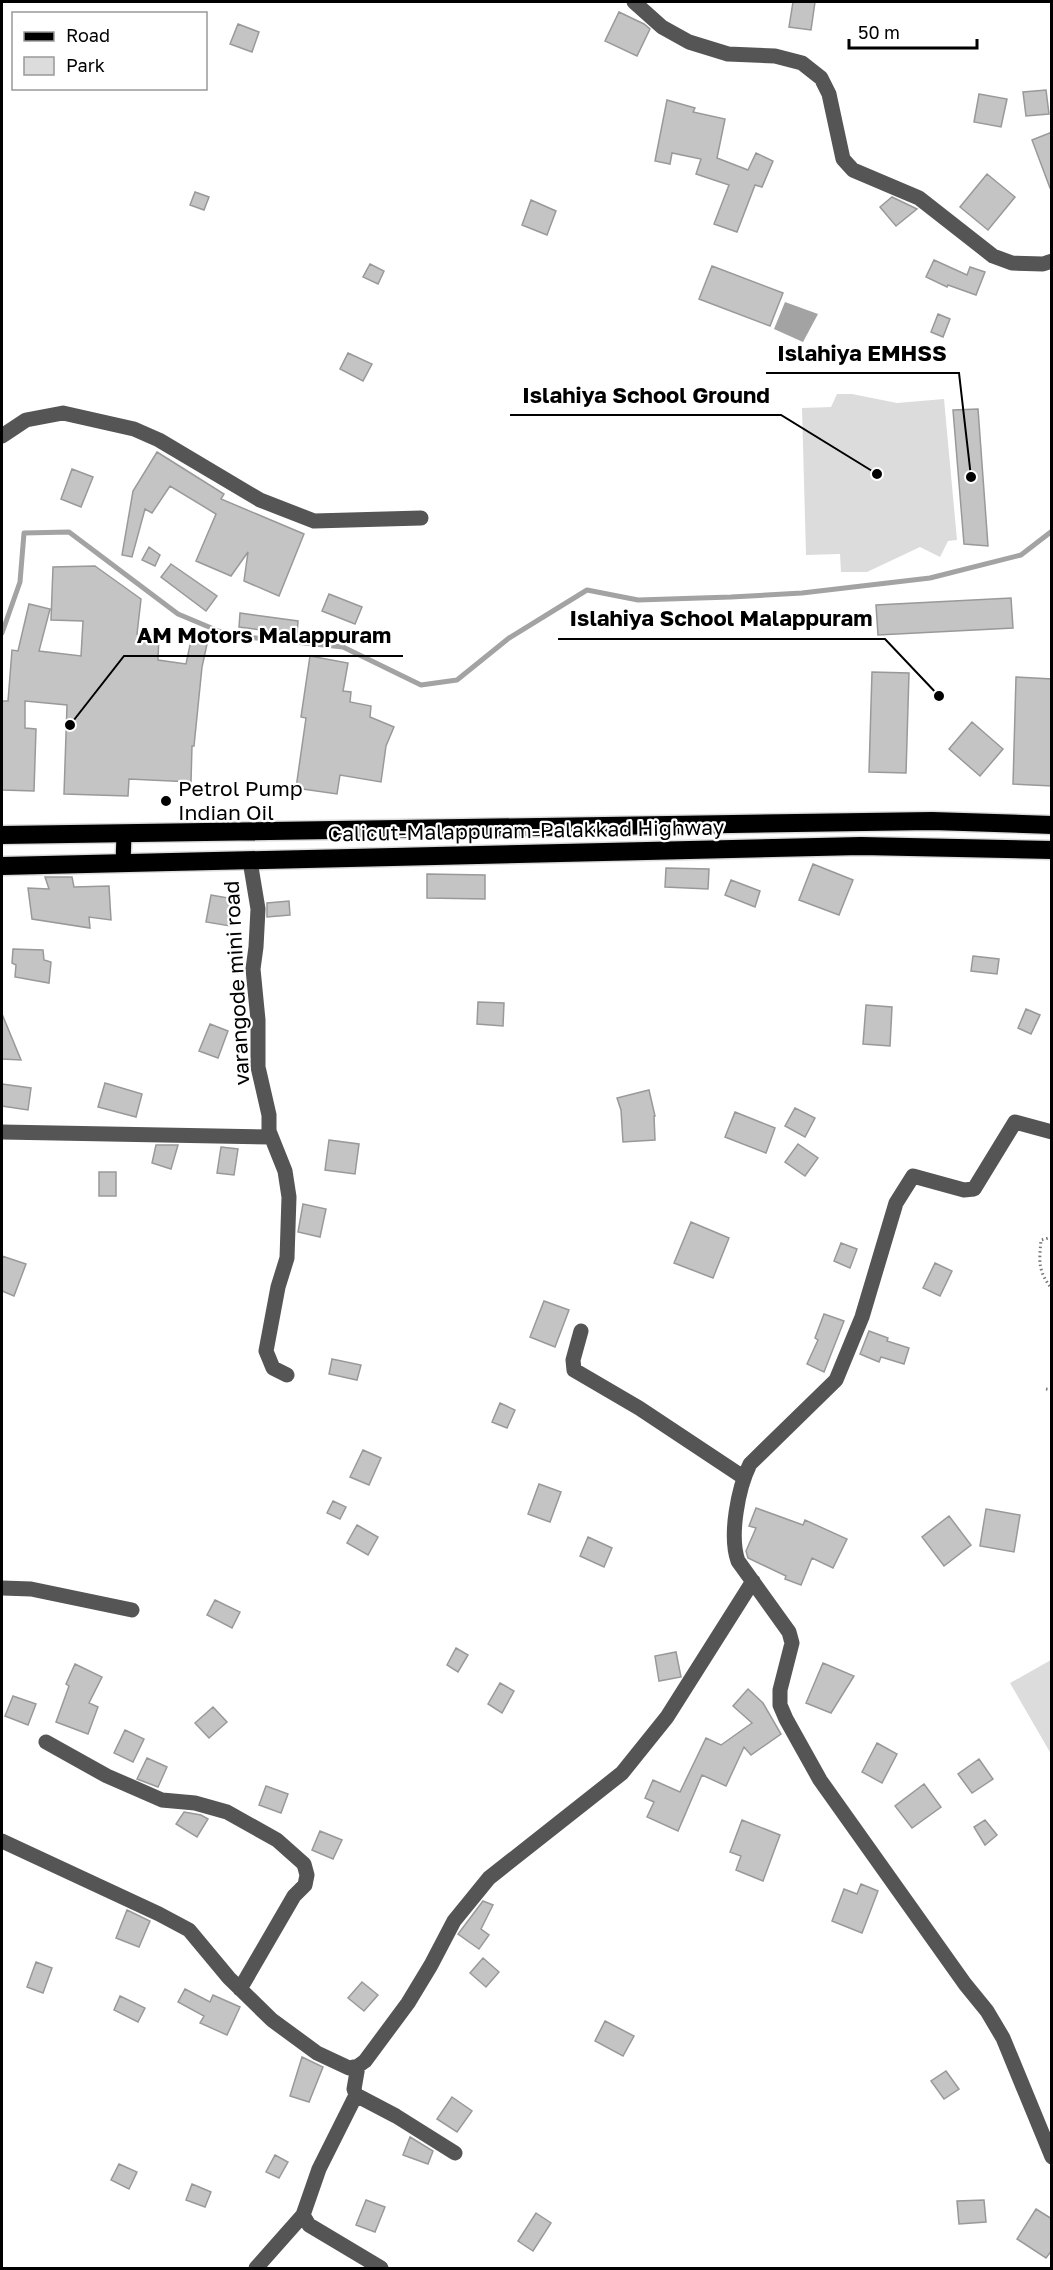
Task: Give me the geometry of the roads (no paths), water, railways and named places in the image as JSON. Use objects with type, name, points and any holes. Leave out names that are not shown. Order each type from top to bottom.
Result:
[{"type":"highway","name":"Calicut-Malappuram-Palakkad Highway","points":[[2,835],[932,821],[1052,825]]},
{"type":"highway","name":"Calicut-Malappuram-Palakkad Highway","points":[[2,866],[861,846],[1052,850]]},
{"type":"main road","points":[[123,864],[124,834]]},
{"type":"street","points":[[634,2],[662,27],[688,42],[728,54],[775,56],[802,63],[822,78],[829,94],[843,159],[853,170],[919,198],[993,256],[1012,264],[1043,264],[1052,261]]},
{"type":"street","points":[[2,436],[26,420],[63,413],[134,429],[159,440],[260,500],[314,521],[421,518]]},
{"type":"street","name":"varangode mini road","points":[[250,861],[258,909],[253,969],[258,1020],[258,1067],[269,1115],[271,1137],[285,1171],[289,1197],[287,1258],[278,1287],[266,1351],[273,1368],[287,1375]]},
{"type":"street","points":[[1052,1132],[1015,1122],[974,1189],[964,1191],[913,1176],[896,1203],[862,1317],[836,1380],[750,1464],[743,1477],[734,1549],[738,1561],[789,1632],[792,1643],[780,1690],[780,1705],[786,1719],[820,1780],[964,1984],[987,2011],[1013,2059],[1052,2157]]},
{"type":"street","points":[[2,1132],[271,1137]]},
{"type":"street","points":[[581,1331],[573,1360],[574,1370],[639,1408],[743,1477]]},
{"type":"street","points":[[2,1840],[189,1930],[240,1989],[272,2020],[317,2053],[349,2068],[358,2066],[408,2003],[454,1921],[489,1878],[622,1773],[667,1717],[753,1581]]},
{"type":"street","points":[[2,1588],[31,1589],[132,1610]]},
{"type":"street","points":[[46,1742],[107,1776],[162,1800],[195,1803],[227,1812],[277,1840],[303,1864],[307,1875],[305,1885],[294,1896],[240,1989]]},
{"type":"street","points":[[358,2066],[354,2089],[363,2099],[396,2116],[455,2153]]},
{"type":"street","points":[[256,2268],[303,2216],[319,2169],[363,2099]]},
{"type":"street","points":[[303,2216],[309,2225],[381,2268]]},
{"type":"waterway","points":[[2,633],[20,582],[24,533],[69,532],[178,614],[228,635],[343,647],[421,685],[457,680],[509,638],[587,590],[638,600],[731,597],[802,593],[930,578],[1021,555],[1052,531]]},
{"type":"place","name":"Islahiya School Ground","points":[[877,474]]},
{"type":"place","name":"Islahiya EMHSS","points":[[971,477]]},
{"type":"place","name":"Islahiya School Malappuram","points":[[939,696]]},
{"type":"place","name":"AM Motors Malappuram","points":[[70,725]]},
{"type":"place","name":"Petrol Pump Indian Oil","points":[[166,801]]}]
